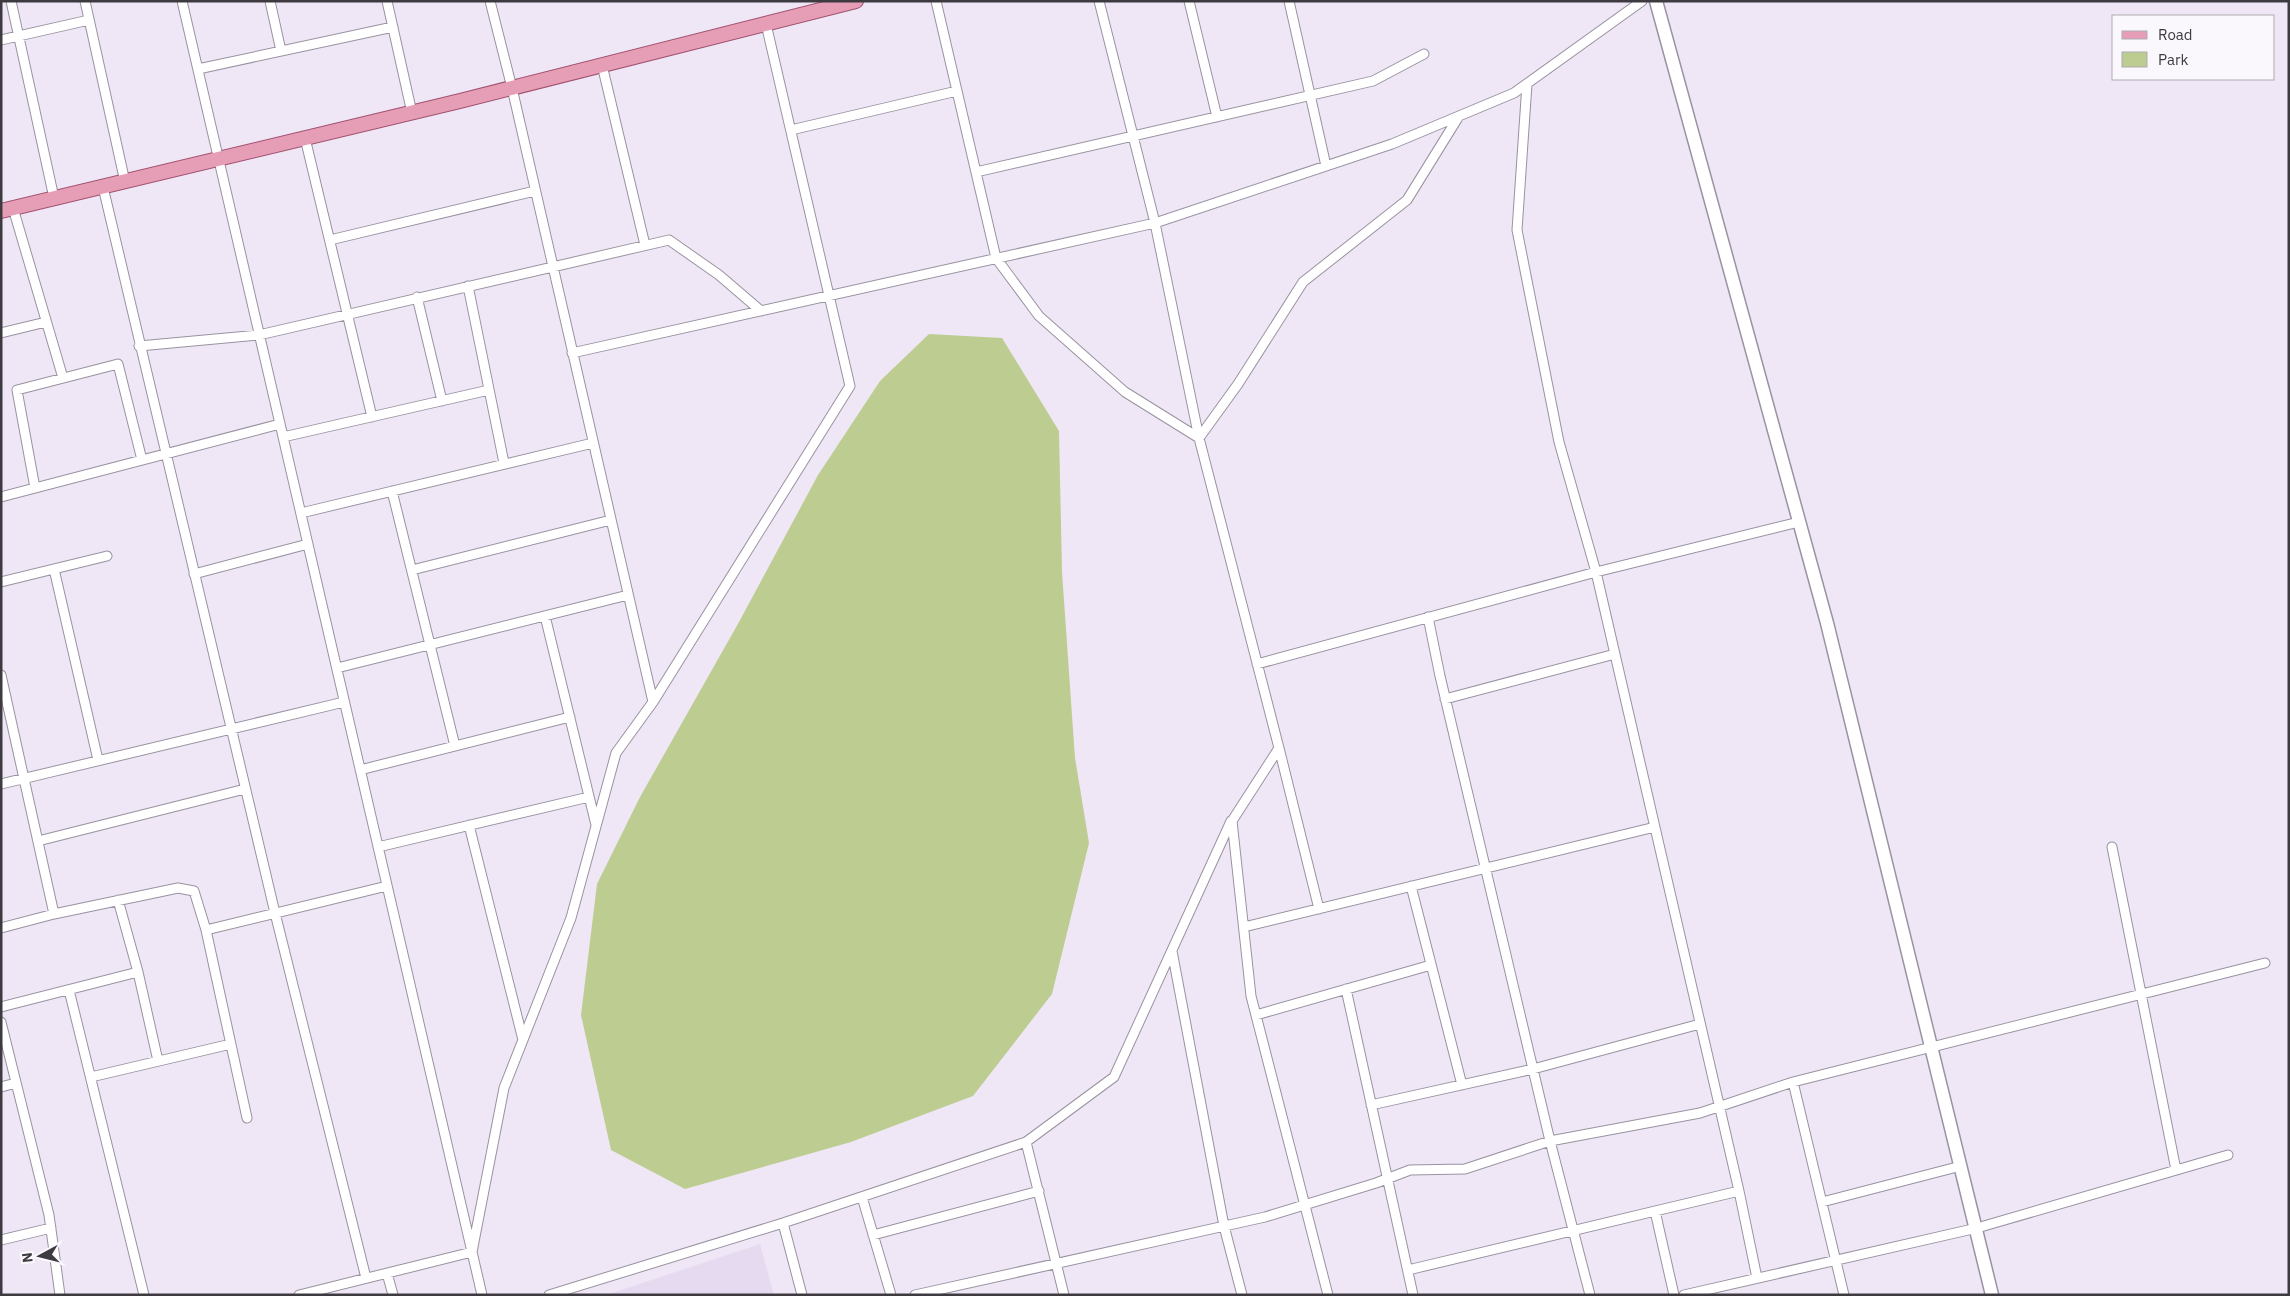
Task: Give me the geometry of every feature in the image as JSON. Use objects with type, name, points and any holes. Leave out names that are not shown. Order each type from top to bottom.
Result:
[{"type":"main road","points":[[7,210],[512,88],[856,1]]},
{"type":"main road","points":[[1656,1],[1827,624],[1992,1295]]},
{"type":"street","points":[[11,1],[54,198]]},
{"type":"street","points":[[85,1],[125,182]]},
{"type":"street","points":[[182,1],[482,1295]]},
{"type":"street","points":[[270,1],[281,51]]},
{"type":"street","points":[[387,1],[412,112]]},
{"type":"street","points":[[490,1],[512,88],[653,702]]},
{"type":"street","points":[[936,1],[996,258],[1039,316],[1126,392],[1199,438]]},
{"type":"street","points":[[1099,1],[1155,223],[1199,438],[1319,909]]},
{"type":"street","points":[[1189,1],[1217,116]]},
{"type":"street","points":[[1289,1],[1326,166]]},
{"type":"street","points":[[572,352],[1155,223],[1392,144],[1514,93],[1642,1]]},
{"type":"street","points":[[1,40],[89,20]]},
{"type":"street","points":[[472,1252],[504,1088],[571,918],[616,753],[653,702],[850,386],[766,24]]},
{"type":"street","points":[[198,69],[393,27]]},
{"type":"street","points":[[976,172],[1373,81],[1424,54]]},
{"type":"street","points":[[602,65],[646,245]]},
{"type":"street","points":[[1527,84],[1517,230],[1559,442],[1596,572],[1739,1190],[1757,1278]]},
{"type":"street","points":[[791,130],[957,91]]},
{"type":"street","points":[[1199,438],[1238,384],[1303,282],[1407,200],[1459,116]]},
{"type":"street","points":[[306,138],[372,417]]},
{"type":"street","points":[[102,187],[275,913],[366,1278]]},
{"type":"street","points":[[330,240],[535,191]]},
{"type":"street","points":[[7,210],[46,322],[63,378]]},
{"type":"street","points":[[139,346],[259,335],[669,240],[719,275],[761,311]]},
{"type":"street","points":[[468,286],[504,464]]},
{"type":"street","points":[[417,298],[442,400]]},
{"type":"street","points":[[1,333],[46,322]]},
{"type":"street","points":[[35,488],[17,390],[118,364],[142,460]]},
{"type":"street","points":[[283,438],[489,390]]},
{"type":"street","points":[[1,497],[280,424]]},
{"type":"street","points":[[301,513],[593,443]]},
{"type":"street","points":[[392,491],[455,746]]},
{"type":"street","points":[[412,570],[611,520]]},
{"type":"street","points":[[1257,664],[1596,572],[1799,522]]},
{"type":"street","points":[[194,574],[308,544]]},
{"type":"street","points":[[1,582],[107,556]]},
{"type":"street","points":[[54,569],[98,760]]},
{"type":"street","points":[[337,668],[628,595]]},
{"type":"street","points":[[545,616],[596,826]]},
{"type":"street","points":[[1428,618],[1445,699],[1550,1141],[1590,1295]]},
{"type":"street","points":[[1445,699],[1615,654]]},
{"type":"street","points":[[1,675],[54,914]]},
{"type":"street","points":[[1,784],[344,702]]},
{"type":"street","points":[[360,770],[570,717]]},
{"type":"street","points":[[548,1295],[783,1223],[1026,1142],[1114,1077],[1232,821],[1279,748]]},
{"type":"street","points":[[38,842],[246,789]]},
{"type":"street","points":[[378,847],[589,797]]},
{"type":"street","points":[[1232,821],[1251,996],[1328,1295]]},
{"type":"street","points":[[469,825],[523,1040]]},
{"type":"street","points":[[1244,927],[1655,827]]},
{"type":"street","points":[[2112,847],[2176,1170]]},
{"type":"street","points":[[206,930],[387,886]]},
{"type":"street","points":[[1411,886],[1462,1085]]},
{"type":"street","points":[[1,928],[54,914],[178,888],[194,891],[206,930],[247,1118]]},
{"type":"street","points":[[118,900],[138,972],[158,1061]]},
{"type":"street","points":[[1172,950],[1224,1226],[1242,1295]]},
{"type":"street","points":[[915,1295],[1224,1226],[1305,1205],[1388,1179],[1410,1170],[1465,1169],[1550,1141],[1700,1113],[1793,1082],[2265,963]]},
{"type":"street","points":[[1256,1015],[1431,965]]},
{"type":"street","points":[[1,1007],[138,972]]},
{"type":"street","points":[[1346,989],[1413,1295]]},
{"type":"street","points":[[69,990],[144,1295]]},
{"type":"street","points":[[1,1022],[51,1228],[60,1295]]},
{"type":"street","points":[[1371,1105],[1533,1069],[1700,1024]]},
{"type":"street","points":[[91,1077],[231,1044]]},
{"type":"street","points":[[1793,1082],[1844,1295]]},
{"type":"street","points":[[1,1087],[16,1084]]},
{"type":"street","points":[[1026,1142],[1064,1295]]},
{"type":"street","points":[[1684,1295],[1977,1228],[2228,1155]]},
{"type":"street","points":[[1822,1202],[1961,1166]]},
{"type":"street","points":[[1408,1270],[1739,1190]]},
{"type":"street","points":[[873,1234],[1038,1191]]},
{"type":"street","points":[[862,1196],[891,1295]]},
{"type":"street","points":[[1655,1211],[1674,1295]]},
{"type":"street","points":[[783,1223],[802,1295]]},
{"type":"street","points":[[1,1240],[51,1228]]},
{"type":"street","points":[[299,1295],[320,1292],[366,1278],[472,1252]]},
{"type":"street","points":[[388,1273],[392,1295]]},
{"type":"shaded area","points":[[760,1244],[774,1295],[606,1295]]},
{"type":"green space","points":[[929,334],[1002,338],[1059,431],[1062,572],[1075,758],[1089,843],[1052,994],[973,1096],[851,1142],[685,1189],[611,1150],[581,1015],[597,884],[640,797],[739,622],[818,475],[880,381]]}]
